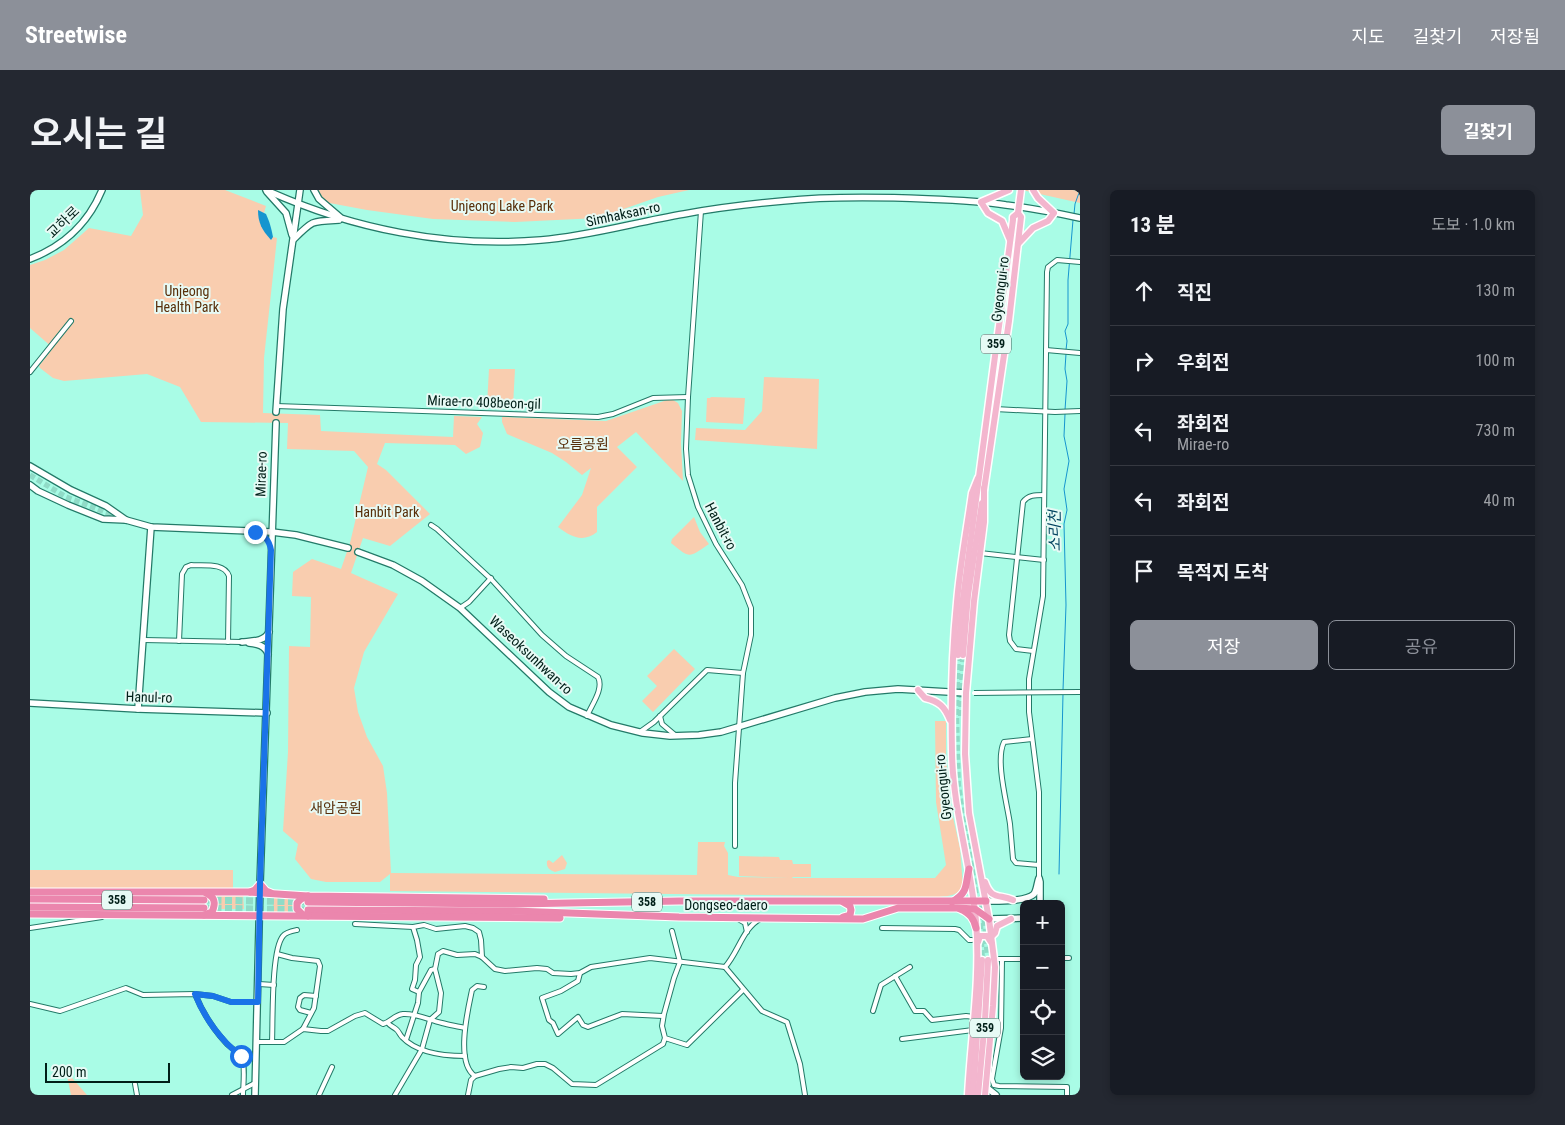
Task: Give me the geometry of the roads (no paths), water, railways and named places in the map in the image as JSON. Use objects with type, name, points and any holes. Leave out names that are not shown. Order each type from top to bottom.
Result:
[{"type":"highway","points":[[952,902],[964,893],[967,885],[968,869]]},
{"type":"highway","points":[[248,892],[255,890],[260,884],[266,891],[308,906]]},
{"type":"highway","points":[[30,892],[248,892],[274,894]]},
{"type":"highway","points":[[204,892],[212,896],[214,900],[212,912],[204,908]]},
{"type":"highway","name":"358","points":[[30,899],[204,908]]},
{"type":"highway","name":"Dongseo-daero","points":[[308,906],[679,901],[952,902],[974,905]]},
{"type":"highway","points":[[832,918],[850,915],[851,910],[850,906],[845,903],[833,901]]},
{"type":"highway","name":"Dongseo-daero","points":[[308,906],[679,917],[864,919],[898,908],[958,908],[986,901]]},
{"type":"highway","points":[[974,905],[989,919]]},
{"type":"highway","points":[[30,914],[115,915],[204,908],[260,915],[308,906]]},
{"type":"highway","name":"358","points":[[30,907],[204,908]]},
{"type":"highway","points":[[958,908],[970,914],[976,928]]},
{"type":"main road","points":[[1009,190],[980,202],[988,213],[1002,221],[1010,240]]},
{"type":"main road","name":"Gyeongui-ro","points":[[973,1095],[991,940],[986,901],[966,795],[964,754],[966,693],[957,601],[972,493],[978,478],[1013,216],[1018,210],[1021,190]]},
{"type":"main road","points":[[1018,244],[1033,228],[1058,214],[1038,198],[1033,190]]},
{"type":"main road","name":"Gyeongui-ro","points":[[961,656],[968,596],[1009,321],[1021,217],[1018,210]]},
{"type":"main road","name":"Gyeongui-ro","points":[[968,1095],[974,1017],[976,928],[974,905],[956,806],[952,754],[952,692],[974,601],[984,522],[984,488]]},
{"type":"main road","points":[[918,690],[925,698],[944,707],[952,725]]},
{"type":"main road","points":[[979,868],[984,873],[985,882],[991,893],[998,897],[1006,897],[1013,900]]},
{"type":"main road","points":[[975,942],[984,934],[991,940],[997,926],[1010,919]]},
{"type":"main road","name":"Gyeongui-ro","points":[[985,1095],[993,1006],[988,960]]},
{"type":"main road","name":"Gyeongui-ro","points":[[978,1095],[986,1012],[988,960]]},
{"type":"street","name":"교하로","points":[[30,259],[55,248],[84,222],[95,206],[102,190]]},
{"type":"street","name":"Simhaksan-ro","points":[[266,190],[297,204],[343,220],[390,231],[462,241],[542,240],[596,233],[701,211],[785,200],[878,197],[980,202],[1018,210],[1080,218]]},
{"type":"street","points":[[266,190],[286,213],[294,239]]},
{"type":"street","points":[[276,409],[283,309],[300,190]]},
{"type":"street","points":[[314,190],[319,199],[343,220]]},
{"type":"street","name":"Hanbit-ro","points":[[701,211],[688,397],[686,449],[688,475],[698,507],[716,544],[742,585],[751,608],[751,635],[742,673],[736,783],[735,846]]},
{"type":"street","points":[[294,239],[314,221],[343,220]]},
{"type":"street","points":[[986,901],[1023,899],[1034,894],[1038,878],[1039,792],[1032,739],[1030,679],[1040,617],[1044,560],[1044,412],[1047,272],[1048,267],[1057,260],[1080,262]]},
{"type":"street","points":[[30,372],[71,321]]},
{"type":"street","points":[[1046,350],[1080,353]]},
{"type":"street","name":"Mirae-ro 408beon-gil","points":[[276,409],[598,417],[613,414],[654,398],[688,397]]},
{"type":"street","points":[[996,409],[1044,412],[1079,411]]},
{"type":"street","name":"Mirae-ro","points":[[255,1095],[260,884],[276,423]]},
{"type":"street","points":[[30,466],[70,490],[106,506],[126,520]]},
{"type":"street","points":[[30,486],[68,505],[103,519],[126,520],[151,527],[291,534],[318,539],[348,548]]},
{"type":"street","points":[[1033,651],[1020,651],[1012,646],[1010,642],[1023,502],[1031,496],[1044,495]]},
{"type":"street","points":[[255,532],[269,525],[272,515]]},
{"type":"street","points":[[272,515],[273,521],[280,530],[291,534]]},
{"type":"street","points":[[431,525],[438,529],[491,578],[542,635],[566,656],[598,677],[600,688],[587,716]]},
{"type":"street","points":[[138,709],[151,527]]},
{"type":"street","points":[[255,532],[268,540],[271,550]]},
{"type":"street","points":[[271,550],[279,537],[291,534]]},
{"type":"street","name":"Waseoksunhwan-ro","points":[[358,552],[393,565],[422,581],[460,608],[549,692],[569,707],[611,725],[640,732],[676,736],[720,732],[835,698],[865,692],[898,689],[966,693]]},
{"type":"street","points":[[980,553],[1044,560]]},
{"type":"street","points":[[179,640],[182,574],[186,567],[221,567],[228,572],[229,576],[228,642]]},
{"type":"street","points":[[460,608],[469,602],[491,578]]},
{"type":"street","points":[[144,640],[242,642],[262,639],[267,635],[269,627]]},
{"type":"street","points":[[242,642],[262,646],[267,650],[268,658]]},
{"type":"street","points":[[640,732],[660,716],[707,670],[742,673]]},
{"type":"street","points":[[966,693],[1080,692]]},
{"type":"street","points":[[250,712],[260,708],[267,696]]},
{"type":"street","name":"Hanul-ro","points":[[30,703],[267,713]]},
{"type":"street","points":[[250,712],[260,717],[266,730]]},
{"type":"street","points":[[660,716],[662,724],[676,736]]},
{"type":"street","points":[[1032,739],[1004,742],[1002,747],[1002,777],[1013,859],[1016,863],[1039,866]]},
{"type":"street","points":[[1038,878],[1040,882],[1040,900]]},
{"type":"street","points":[[30,928],[115,915]]},
{"type":"street","points":[[729,918],[742,921],[747,932]]},
{"type":"street","points":[[725,967],[731,961],[754,922],[767,918]]},
{"type":"street","points":[[989,919],[1020,918]]},
{"type":"street","points":[[355,924],[413,927],[424,925],[436,929],[466,926],[479,932],[482,957]]},
{"type":"street","points":[[413,927],[420,957],[416,965],[412,989],[419,992]]},
{"type":"street","points":[[882,928],[955,929],[959,930],[969,940],[975,942]]},
{"type":"street","points":[[272,1042],[277,954],[282,936],[297,930]]},
{"type":"street","points":[[468,1095],[471,1080],[475,1076],[499,1069],[523,1068],[537,1064],[545,1064],[553,1068],[572,1084],[596,1084],[663,1044],[665,1038],[662,1026],[664,1016],[680,962],[672,931]]},
{"type":"street","points":[[395,1095],[422,1049],[430,1020],[439,1012],[442,993],[435,969],[438,954],[443,952],[457,955],[470,953],[482,957],[495,969],[505,971],[530,968],[547,969],[553,973],[580,973],[591,967],[650,958],[725,967],[762,1011],[787,1022],[800,1064],[805,1095]]},
{"type":"street","points":[[256,1042],[284,1042],[303,1029],[311,1013],[316,996],[320,966],[318,961],[277,954]]},
{"type":"street","points":[[988,960],[1020,958]]},
{"type":"street","points":[[1002,959],[1001,1028],[992,1079],[994,1085],[1067,1086],[1067,1095]]},
{"type":"street","points":[[873,1011],[881,985],[910,967]]},
{"type":"street","points":[[406,1040],[415,1015],[419,992],[431,970],[435,969]]},
{"type":"street","points":[[580,973],[578,981],[561,991],[542,998],[549,1020],[553,1023],[558,1034],[578,1017],[583,1025],[588,1027],[622,1014],[664,1016]]},
{"type":"street","points":[[895,976],[915,1010],[924,1011],[932,1020],[966,1016],[974,1017]]},
{"type":"street","points":[[258,984],[274,985]]},
{"type":"street","points":[[475,1076],[471,1073],[465,1056],[465,1028],[472,990],[477,986],[484,986]]},
{"type":"street","points":[[30,1004],[60,1011],[126,988],[143,995],[195,994],[213,996],[231,1002],[258,1002]]},
{"type":"street","points":[[665,1038],[687,1045],[743,990]]},
{"type":"street","points":[[195,994],[221,1038],[241,1056],[243,1062],[243,1095]]},
{"type":"street","points":[[311,1013],[300,1010],[298,1007],[300,998],[304,995],[316,996]]},
{"type":"street","points":[[303,1029],[328,1030],[365,1013],[383,1024],[388,1023],[398,1030],[400,1036],[422,1049],[443,1055],[465,1056]]},
{"type":"street","points":[[388,1023],[394,1016],[403,1014],[415,1015],[465,1028]]},
{"type":"street","points":[[902,1040],[973,1030]]},
{"type":"street","points":[[320,1095],[332,1067]]},
{"type":"street","points":[[232,1095],[255,1083]]},
{"type":"street","points":[[135,1084],[137,1095]]},
{"type":"street","points":[[986,1088],[996,1095]]},
{"type":"water","points":[[258,210],[266,214],[273,237],[271,240],[261,226]]},
{"type":"waterway","name":"소리천","points":[[1074,214],[1080,190]]},
{"type":"waterway","name":"소리천","points":[[1066,350],[1065,331],[1068,324],[1068,280],[1073,220]]},
{"type":"waterway","name":"소리천","points":[[1065,410],[1066,354]]},
{"type":"waterway","name":"소리천","points":[[1063,690],[1066,605],[1064,524],[1067,510],[1064,489],[1069,461],[1064,436],[1065,414]]},
{"type":"waterway","name":"소리천","points":[[1059,874],[1063,694]]},
{"type":"tunnel","points":[[30,475],[66,497],[121,518]]},
{"type":"tunnel","points":[[958,655],[956,712],[958,785],[980,921],[982,960]]},
{"type":"tunnel","points":[[961,716],[963,655]]},
{"type":"tunnel","points":[[204,900],[308,902]]},
{"type":"tunnel","points":[[982,902],[988,960]]},
{"type":"tunnel","points":[[204,908],[308,910]]},
{"type":"park label","name":"Unjeong Lake Park","points":[[502,206]]},
{"type":"park label","name":"Unjeong Health Park","points":[[187,299]]},
{"type":"park label","name":"오름공원","points":[[583,444]]},
{"type":"park label","name":"Hanbit Park","points":[[387,512]]},
{"type":"park label","name":"새암공원","points":[[336,808]]}]
